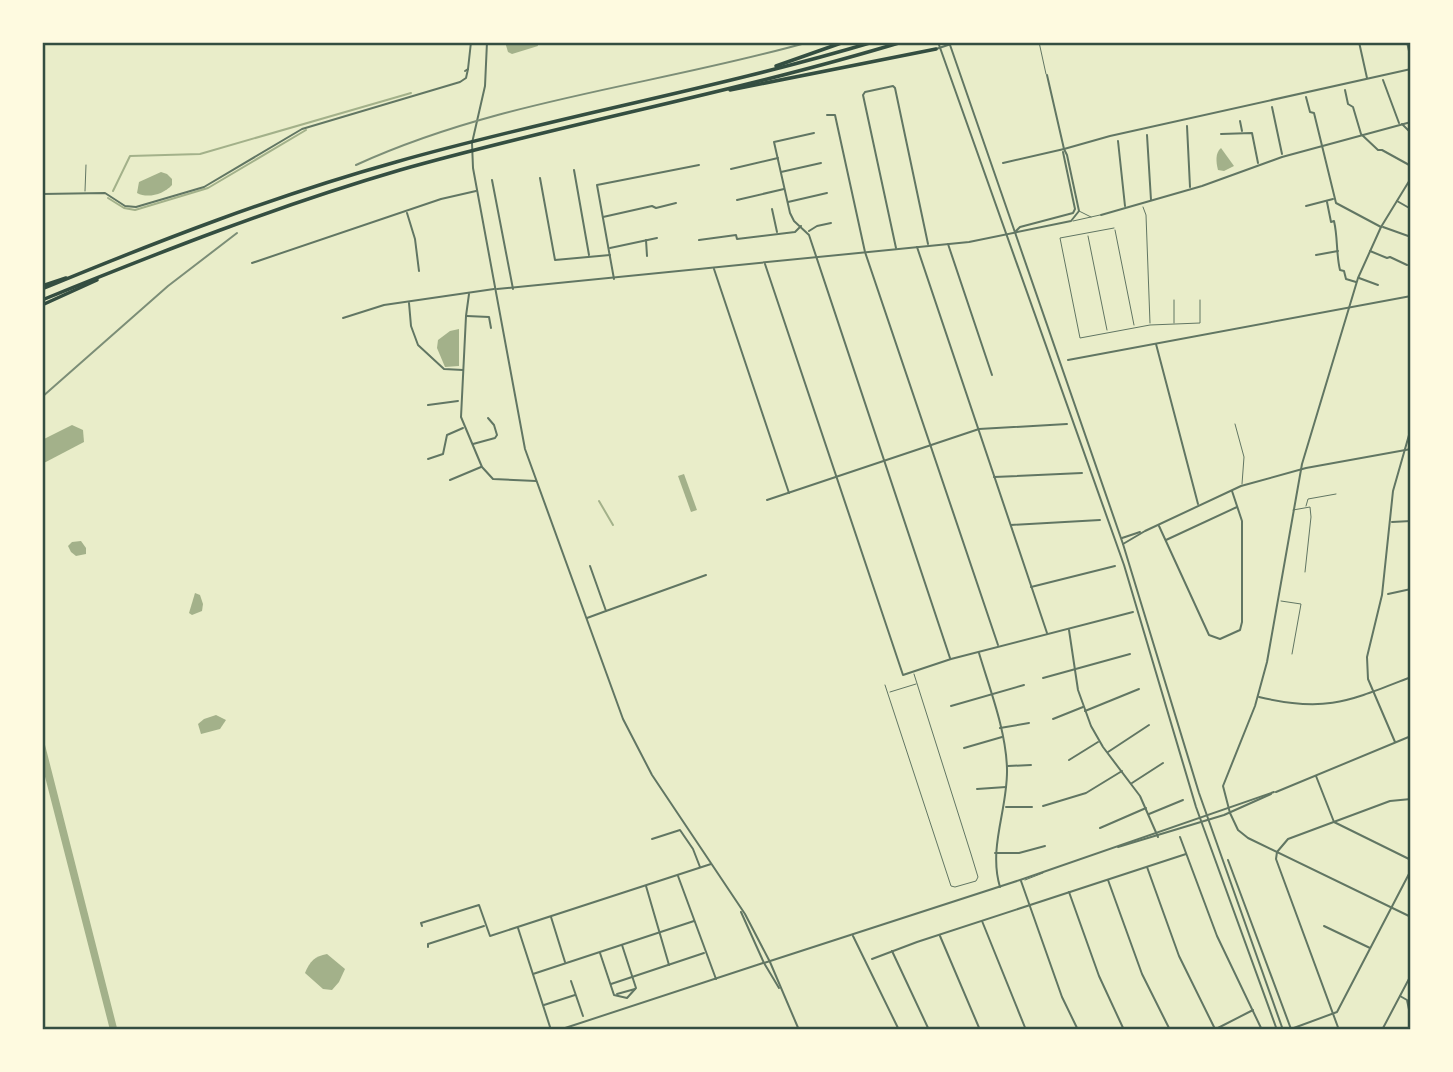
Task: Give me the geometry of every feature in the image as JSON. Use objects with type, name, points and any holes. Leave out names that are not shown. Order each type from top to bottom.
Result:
[{"type":"highway","points":[[761,72],[844,42]]},
{"type":"highway","points":[[42,288],[167,238],[343,177],[873,42]]},
{"type":"highway","points":[[42,303],[110,272],[237,222],[346,186],[460,154],[833,62],[902,42]]},
{"type":"highway","points":[[717,91],[938,48]]},
{"type":"street","points":[[42,194],[105,193],[125,206],[136,207],[204,187],[302,129],[460,82],[466,78],[471,42]]},
{"type":"street","points":[[487,42],[485,86],[474,129],[473,168],[518,418],[536,481],[623,719],[652,775],[740,909],[769,962],[799,1030]]},
{"type":"street","points":[[953,43],[940,42],[938,48],[1125,565],[1199,817],[1277,1030]]},
{"type":"street","points":[[1359,42],[1367,78]]},
{"type":"street","points":[[1407,42],[1411,60]]},
{"type":"street","points":[[938,48],[953,43]]},
{"type":"street","points":[[953,43],[1123,544],[1206,814],[1283,1030]]},
{"type":"street","points":[[1003,163],[1411,69]]},
{"type":"street","points":[[1015,231],[1020,227],[1073,213],[1075,209],[1047,75]]},
{"type":"street","points":[[1383,80],[1400,124],[1411,133]]},
{"type":"street","points":[[896,248],[863,95],[865,92],[893,86],[928,246]]},
{"type":"street","points":[[1345,90],[1361,134],[1378,150],[1411,166]]},
{"type":"street","points":[[1306,97],[1310,112],[1314,113],[1335,201]]},
{"type":"street","points":[[1272,107],[1282,157]]},
{"type":"street","points":[[827,115],[835,115],[865,252],[998,647]]},
{"type":"street","points":[[1240,121],[1242,132]]},
{"type":"street","points":[[1101,215],[1191,189],[1321,145],[1411,122]]},
{"type":"street","points":[[1187,126],[1191,189]]},
{"type":"street","points":[[814,133],[774,142],[788,202],[792,217],[807,232],[951,659]]},
{"type":"street","points":[[1221,134],[1252,133],[1258,165]]},
{"type":"street","points":[[1147,135],[1151,200]]},
{"type":"street","points":[[1118,141],[1126,208]]},
{"type":"street","points":[[343,318],[384,305],[458,293],[977,241],[1015,231],[1021,232],[1071,220],[1079,211],[1067,155],[1063,149]]},
{"type":"street","points":[[731,169],[778,158]]},
{"type":"street","points":[[781,172],[821,163]]},
{"type":"street","points":[[614,279],[597,185],[699,165]]},
{"type":"street","points":[[574,170],[589,257]]},
{"type":"street","points":[[540,178],[555,260],[610,255]]},
{"type":"street","points":[[1411,178],[1381,227],[1358,278],[1349,307],[1300,470],[1272,641],[1258,697],[1225,780],[1223,793],[1242,834],[1411,917]]},
{"type":"street","points":[[492,180],[513,289]]},
{"type":"street","points":[[737,200],[785,189]]},
{"type":"street","points":[[251,263],[441,199],[476,191]]},
{"type":"street","points":[[788,202],[827,193]]},
{"type":"street","points":[[1306,206],[1335,201],[1381,227],[1411,237]]},
{"type":"street","points":[[1396,201],[1411,209]]},
{"type":"street","points":[[1326,202],[1339,238],[1340,270],[1344,271],[1346,279],[1357,282]]},
{"type":"street","points":[[603,217],[676,203]]},
{"type":"street","points":[[772,209],[778,234]]},
{"type":"street","points":[[407,212],[415,239],[418,271]]},
{"type":"street","points":[[807,232],[817,226],[831,223]]},
{"type":"street","points":[[699,240],[736,235],[737,239],[795,232],[801,226]]},
{"type":"street","points":[[609,249],[657,238]]},
{"type":"street","points":[[646,240],[648,256]]},
{"type":"street","points":[[948,244],[992,375]]},
{"type":"street","points":[[916,246],[1047,634]]},
{"type":"street","points":[[1317,255],[1339,251]]},
{"type":"street","points":[[1370,251],[1407,265]]},
{"type":"street","points":[[765,262],[903,675],[951,659],[1133,612]]},
{"type":"street","points":[[714,268],[789,493]]},
{"type":"street","points":[[1358,278],[1378,285]]},
{"type":"street","points":[[469,294],[460,401],[463,428],[482,467],[493,480],[536,481]]},
{"type":"street","points":[[1068,360],[1411,296]]},
{"type":"street","points":[[409,302],[411,326],[418,345],[444,369],[463,370]]},
{"type":"street","points":[[466,316],[489,317],[491,328]]},
{"type":"street","points":[[1156,343],[1198,506]]},
{"type":"street","points":[[428,405],[460,401]]},
{"type":"street","points":[[472,445],[497,435],[488,418]]},
{"type":"street","points":[[767,500],[978,429],[1067,424]]},
{"type":"street","points":[[428,459],[443,454],[447,435],[463,428]]},
{"type":"street","points":[[1395,742],[1368,679],[1367,655],[1382,595],[1393,491],[1411,428]]},
{"type":"street","points":[[1121,538],[1159,525],[1241,486],[1300,470],[1411,449]]},
{"type":"street","points":[[450,480],[482,467]]},
{"type":"street","points":[[994,477],[1083,473]]},
{"type":"street","points":[[1159,525],[1209,635],[1220,639],[1240,630],[1242,521],[1232,490]]},
{"type":"street","points":[[1165,541],[1238,507]]},
{"type":"street","points":[[1010,526],[1100,520]]},
{"type":"street","points":[[1391,522],[1411,521]]},
{"type":"street","points":[[1123,544],[1144,531]]},
{"type":"street","points":[[590,566],[606,611]]},
{"type":"street","points":[[1031,587],[1115,566]]},
{"type":"street","points":[[586,618],[706,575]]},
{"type":"street","points":[[1388,594],[1411,589]]},
{"type":"street","points":[[1069,629],[1083,707],[1099,741],[1132,783],[1158,837]]},
{"type":"street","points":[[979,652],[1000,728],[1007,766],[1004,807],[995,853],[1000,887]]},
{"type":"street","points":[[1043,678],[1130,653]]},
{"type":"street","points":[[1258,697],[1316,706],[1349,700],[1411,677]]},
{"type":"street","points":[[951,706],[1024,685]]},
{"type":"street","points":[[1085,711],[1139,689]]},
{"type":"street","points":[[1053,719],[1083,707]]},
{"type":"street","points":[[1000,728],[1029,723]]},
{"type":"street","points":[[1107,753],[1149,725]]},
{"type":"street","points":[[1114,848],[1158,837],[1230,813],[1411,736]]},
{"type":"street","points":[[964,748],[1002,737]]},
{"type":"street","points":[[1069,760],[1099,741]]},
{"type":"street","points":[[1132,783],[1163,763]]},
{"type":"street","points":[[1007,766],[1031,765]]},
{"type":"street","points":[[1043,806],[1086,793],[1122,771]]},
{"type":"street","points":[[1315,775],[1334,822],[1411,860]]},
{"type":"street","points":[[977,789],[1006,787]]},
{"type":"street","points":[[559,1030],[1022,880],[1274,792]]},
{"type":"street","points":[[1339,1030],[1276,859],[1277,852],[1288,839],[1390,800],[1411,799]]},
{"type":"street","points":[[1149,814],[1184,800]]},
{"type":"street","points":[[1004,807],[1032,807]]},
{"type":"street","points":[[1100,828],[1146,808]]},
{"type":"street","points":[[652,839],[680,830],[693,849],[700,868]]},
{"type":"street","points":[[1180,836],[1217,936],[1262,1030]]},
{"type":"street","points":[[995,853],[1019,853],[1045,846]]},
{"type":"street","points":[[872,959],[982,920],[1186,854]]},
{"type":"street","points":[[1228,860],[1291,1030],[1337,1012],[1411,870]]},
{"type":"street","points":[[422,926],[421,923],[479,905],[490,936],[712,864]]},
{"type":"street","points":[[1147,867],[1179,956],[1215,1030],[1253,1010]]},
{"type":"street","points":[[677,875],[716,979]]},
{"type":"street","points":[[1022,880],[1062,997],[1077,1030]]},
{"type":"street","points":[[1108,880],[1142,974],[1170,1030]]},
{"type":"street","points":[[646,885],[669,965]]},
{"type":"street","points":[[1069,892],[1099,976],[1124,1030]]},
{"type":"street","points":[[740,909],[764,963],[784,995]]},
{"type":"street","points":[[550,916],[566,963]]},
{"type":"street","points":[[982,920],[1026,1030]]},
{"type":"street","points":[[533,974],[694,921]]},
{"type":"street","points":[[428,947],[428,944],[486,925]]},
{"type":"street","points":[[1324,926],[1370,948]]},
{"type":"street","points":[[518,927],[551,1030]]},
{"type":"street","points":[[853,935],[898,1028]]},
{"type":"street","points":[[940,935],[980,1030]]},
{"type":"street","points":[[622,944],[636,988]]},
{"type":"street","points":[[891,951],[929,1030]]},
{"type":"street","points":[[600,952],[614,995]]},
{"type":"street","points":[[610,984],[704,953]]},
{"type":"street","points":[[1382,1030],[1411,975]]},
{"type":"street","points":[[571,981],[583,1016]]},
{"type":"street","points":[[614,995],[636,988]]},
{"type":"street","points":[[626,998],[636,988]]},
{"type":"street","points":[[543,1005],[576,995]]},
{"type":"street","points":[[614,995],[626,998]]},
{"type":"street","points":[[1400,996],[1407,1000],[1411,1019]]},
{"type":"street","points":[[626,998],[630,1007]]},
{"type":"lane","points":[[1039,42],[1047,75]]},
{"type":"lane","points":[[85,194],[86,165]]},
{"type":"lane","points":[[1143,207],[1146,215],[1150,325]]},
{"type":"lane","points":[[1079,211],[1093,217]]},
{"type":"lane","points":[[1071,220],[1101,215]]},
{"type":"lane","points":[[1113,220],[1135,327]]},
{"type":"lane","points":[[1114,228],[1060,239],[1080,338],[1150,325],[1200,323],[1200,300]]},
{"type":"lane","points":[[1087,233],[1108,333]]},
{"type":"lane","points":[[1174,300],[1174,323]]},
{"type":"lane","points":[[1235,424],[1244,457],[1241,486]]},
{"type":"lane","points":[[1305,508],[1308,499],[1336,494]]},
{"type":"lane","points":[[1293,510],[1310,507],[1305,572]]},
{"type":"lane","points":[[1279,601],[1301,604],[1292,654]]},
{"type":"lane","points":[[886,685],[951,886],[976,881],[978,877],[913,672]]},
{"type":"lane","points":[[888,693],[917,684]]},
{"type":"shaded area","points":[[505,42],[537,42],[538,46],[512,54],[508,52]]},
{"type":"shaded area","points":[[1221,148],[1234,166],[1224,171],[1218,170],[1217,164],[1217,155]]},
{"type":"shaded area","points":[[161,172],[172,179],[169,188],[151,195],[137,193],[139,182]]},
{"type":"shaded area","points":[[459,329],[459,366],[445,367],[437,348],[438,340],[450,331]]},
{"type":"shaded area","points":[[72,425],[83,430],[84,442],[42,464],[42,440]]},
{"type":"shaded area","points":[[684,474],[697,510],[691,512],[678,476]]},
{"type":"shaded area","points":[[81,541],[86,548],[86,554],[76,556],[68,546],[72,542]]},
{"type":"shaded area","points":[[195,593],[200,595],[203,604],[202,611],[192,615],[189,613]]},
{"type":"shaded area","points":[[216,715],[226,720],[220,729],[201,734],[198,724]]},
{"type":"shaded area","points":[[42,733],[118,1030],[110,1030],[42,765]]},
{"type":"shaded area","points":[[327,954],[345,969],[332,990],[323,989],[305,973],[313,960]]},
{"type":"waterway","points":[[113,191],[130,156],[200,154],[411,93]]},
{"type":"waterway","points":[[108,198],[124,208],[135,210],[208,188],[306,130]]},
{"type":"waterway","points":[[599,501],[613,525]]},
{"type":"railway","points":[[356,165],[466,124],[523,108],[809,42]]},
{"type":"railway","points":[[42,397],[168,286],[237,233]]}]
